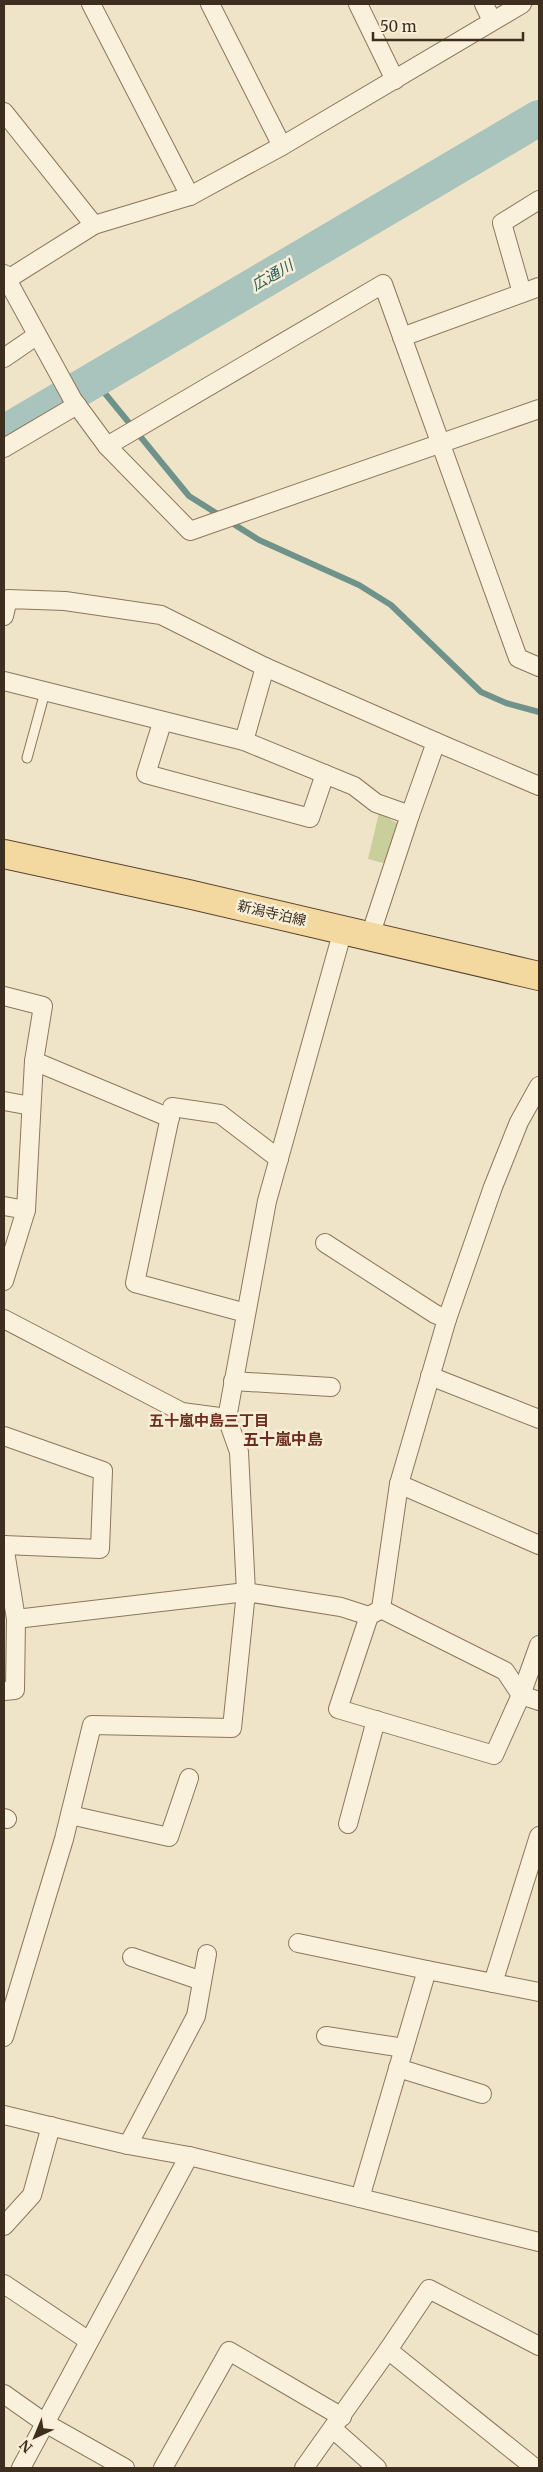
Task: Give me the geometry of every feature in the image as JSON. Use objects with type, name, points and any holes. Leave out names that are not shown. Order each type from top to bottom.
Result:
[{"type":"main road","name":"新潟寺泊線","points":[[4,854],[539,976]]},
{"type":"street","points":[[91,4],[190,196]]},
{"type":"street","points":[[210,4],[282,146]]},
{"type":"street","points":[[358,4],[394,80]]},
{"type":"street","points":[[484,4],[492,21]]},
{"type":"street","points":[[522,4],[282,146],[190,196],[94,225],[6,277],[75,403],[107,446],[190,531],[539,409]]},
{"type":"street","points":[[4,112],[94,225]]},
{"type":"street","points":[[522,293],[502,223],[539,200]]},
{"type":"street","points":[[107,446],[383,284],[518,658],[539,667]]},
{"type":"street","points":[[402,337],[539,287]]},
{"type":"street","points":[[4,358],[39,340]]},
{"type":"street","points":[[4,448],[75,403]]},
{"type":"street","points":[[4,616],[8,599],[65,601],[161,616],[265,667],[539,786]]},
{"type":"street","points":[[244,742],[265,667]]},
{"type":"street","points":[[4,682],[244,742],[354,786],[376,803],[410,815]]},
{"type":"street","points":[[162,723],[146,774],[310,818],[324,774]]},
{"type":"street","points":[[370,936],[436,742]]},
{"type":"street","points":[[4,2037],[70,1815],[92,1725],[232,1728],[246,1592],[239,1452],[226,1418],[267,1200],[343,930]]},
{"type":"street","points":[[4,996],[43,1006],[34,1061],[26,1210],[4,1281]]},
{"type":"street","points":[[34,1061],[170,1118]]},
{"type":"street","points":[[539,1086],[519,1122],[492,1187],[447,1319],[399,1484],[375,1613],[338,1708],[494,1755],[521,1695],[539,1645]]},
{"type":"street","points":[[4,1101],[31,1106]]},
{"type":"street","points":[[246,1313],[134,1283],[172,1107],[220,1114],[279,1159]]},
{"type":"street","points":[[4,1206],[26,1210]]},
{"type":"street","points":[[325,1243],[435,1314],[447,1319]]},
{"type":"street","points":[[4,1319],[182,1412],[226,1418]]},
{"type":"street","points":[[430,1376],[539,1419]]},
{"type":"street","points":[[234,1381],[331,1387]]},
{"type":"street","points":[[4,1436],[102,1471],[100,1548],[4,1545],[16,1619],[15,1690],[4,1691]]},
{"type":"street","points":[[399,1484],[539,1546]]},
{"type":"street","points":[[16,1619],[246,1592],[375,1613],[505,1670],[521,1695],[539,1701]]},
{"type":"street","points":[[348,1824],[376,1720]]},
{"type":"street","points":[[70,1815],[169,1838],[189,1778]]},
{"type":"street","points":[[493,1983],[539,1836]]},
{"type":"street","points":[[298,1943],[539,1992]]},
{"type":"street","points":[[128,2145],[196,2016],[207,1954]]},
{"type":"street","points":[[132,1957],[202,1981]]},
{"type":"street","points":[[360,2198],[427,1970]]},
{"type":"street","points":[[326,2036],[404,2048]]},
{"type":"street","points":[[398,2068],[482,2094]]},
{"type":"street","points":[[4,2115],[128,2145],[189,2156],[539,2242]]},
{"type":"street","points":[[4,2226],[32,2195],[51,2126]]},
{"type":"street","points":[[21,2468],[189,2156]]},
{"type":"street","points":[[4,2284],[89,2341]]},
{"type":"street","points":[[304,2468],[338,2423],[430,2289],[539,2346]]},
{"type":"street","points":[[388,2350],[535,2468]]},
{"type":"street","points":[[163,2468],[229,2351],[338,2423],[378,2468]]},
{"type":"street","points":[[4,2394],[45,2423],[125,2468]]},
{"type":"lane","points":[[27,758],[45,692]]},
{"type":"green space","points":[[379,813],[397,823],[397,839],[387,864],[368,859]]},
{"type":"waterway","name":"広通川","points":[[4,433],[539,118]]},
{"type":"waterway","points":[[94,380],[189,496],[259,540],[359,585],[391,605],[481,692],[506,703],[539,712]]},
{"type":"district","name":"五十嵐中島三丁目","points":[[209,1420]]},
{"type":"district","name":"五十嵐中島","points":[[283,1439]]}]
